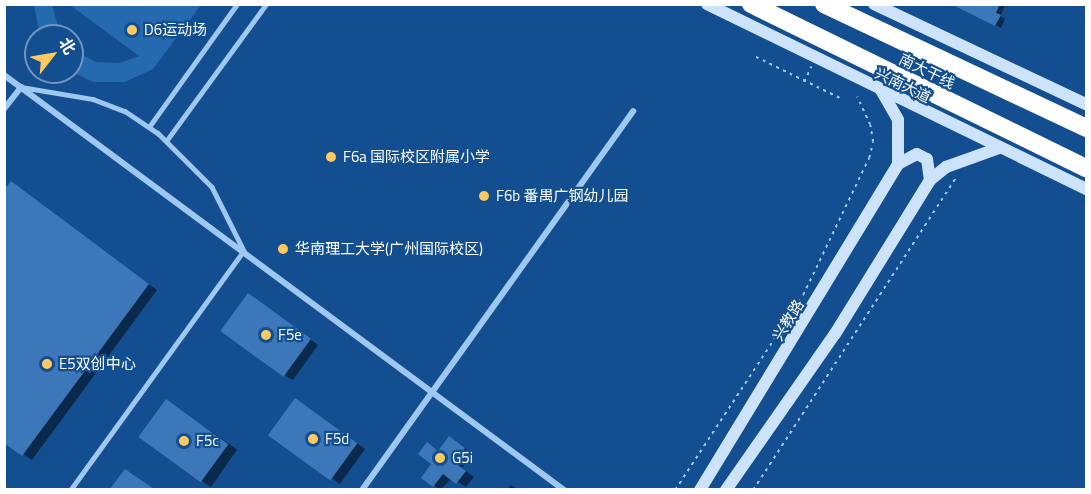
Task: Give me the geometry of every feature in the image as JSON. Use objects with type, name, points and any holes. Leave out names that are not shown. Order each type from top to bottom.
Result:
[{"type":"highway","name":"南大干线","points":[[751,4],[1086,168]]},
{"type":"highway","name":"南大干线","points":[[824,4],[1086,128]]},
{"type":"street","name":"兴南大道","points":[[707,4],[1086,189]]},
{"type":"street","points":[[874,4],[1086,104]]},
{"type":"street","points":[[4,75],[564,489]]},
{"type":"street","points":[[4,109],[21,87]]},
{"type":"street","points":[[881,90],[898,120],[898,164],[917,154],[927,159],[930,180]]},
{"type":"street","points":[[362,489],[633,111]]},
{"type":"street","points":[[726,489],[835,334],[930,180],[945,167],[999,148]]},
{"type":"street","name":"兴教路","points":[[700,489],[898,164]]},
{"type":"lane","points":[[149,127],[237,4]]},
{"type":"lane","points":[[167,140],[266,4]]},
{"type":"lane","points":[[21,87],[93,99],[149,127],[167,140],[212,187],[244,251],[71,489]]},
{"type":"path","points":[[756,57],[840,98]]},
{"type":"path","points":[[675,489],[803,295],[868,158],[873,142],[870,124],[857,97]]},
{"type":"path","points":[[753,489],[968,158]]},
{"type":"shaded area","points":[[34,5],[52,5],[58,24],[38,24]]},
{"type":"shaded area","points":[[70,5],[201,5],[153,69],[125,82],[93,82],[84,78],[84,56],[96,62],[119,63],[139,56]]},
{"type":"building","points":[[951,4],[1000,4],[996,13],[1001,15],[995,26]]},
{"type":"building","name":"E5双创中心","points":[[11,181],[149,284],[22,456],[4,443],[4,190]]},
{"type":"building","name":"F5e","points":[[248,293],[311,339],[283,377],[220,331]]},
{"type":"building","name":"F5d","points":[[295,398],[357,443],[330,480],[268,435]]},
{"type":"building","name":"F5c","points":[[166,399],[228,444],[201,482],[138,437]]},
{"type":"building","name":"G5i","points":[[449,436],[465,448],[454,462],[466,471],[456,484],[443,474],[433,487],[421,478],[431,464],[418,454],[427,442],[438,451]]},
{"type":"building","points":[[125,469],[154,489],[110,489]]},
{"type":"place","name":"D6运动场","points":[[132,30]]},
{"type":"place","name":"F6a 国际校区附属小学","points":[[331,157]]},
{"type":"place","name":"F6b 番禺广钢幼儿园","points":[[484,196]]},
{"type":"place","name":"华南理工大学(广州国际校区)","points":[[283,249]]},
{"type":"place","name":"F5e","points":[[266,335]]},
{"type":"place","name":"E5双创中心","points":[[47,364]]},
{"type":"place","name":"F5d","points":[[313,439]]},
{"type":"place","name":"F5c","points":[[184,441]]},
{"type":"place","name":"G5i","points":[[440,458]]}]
